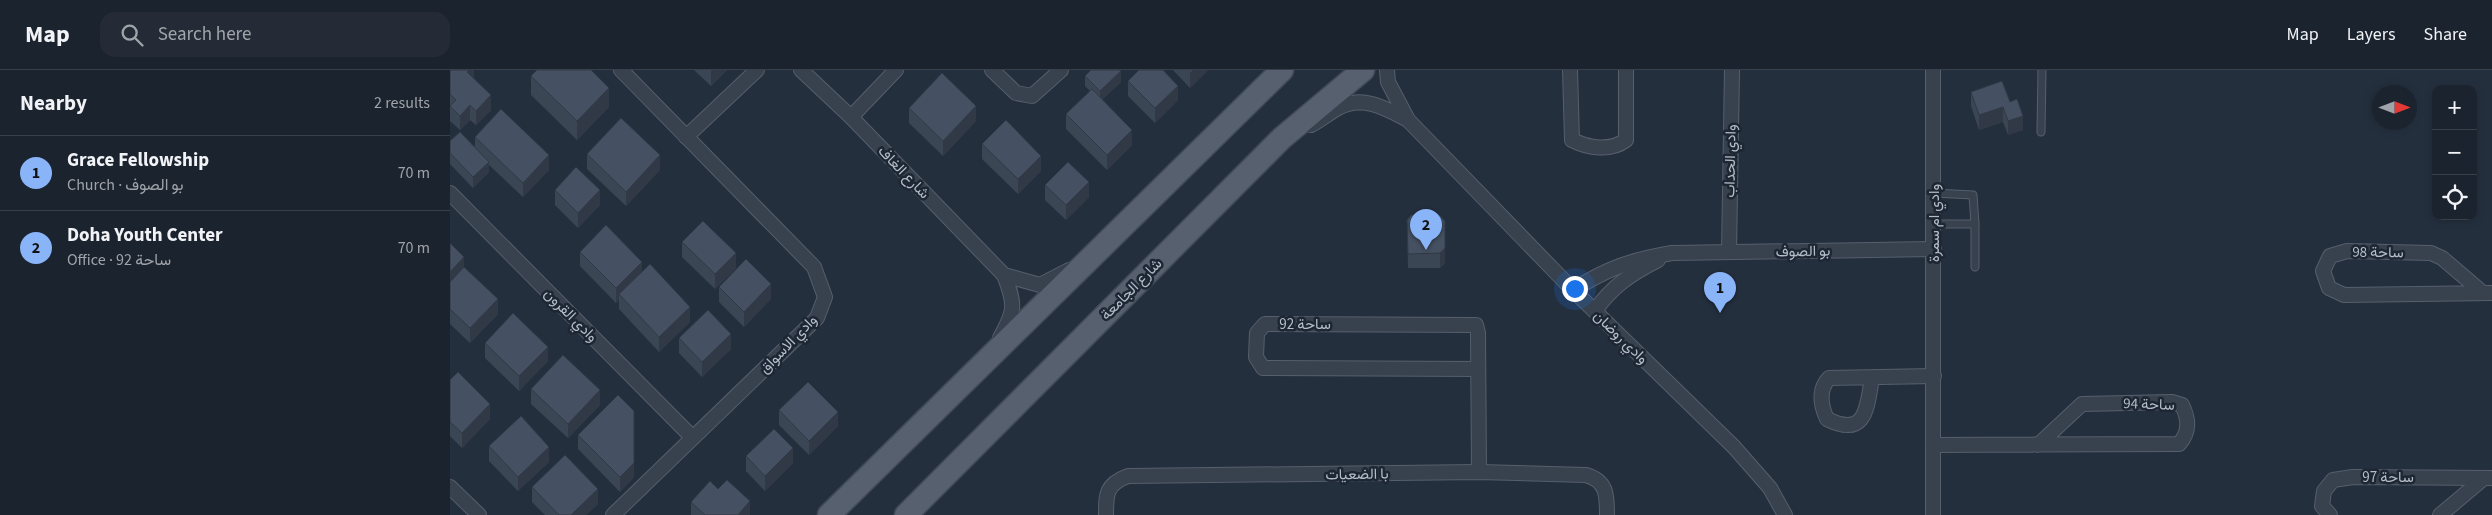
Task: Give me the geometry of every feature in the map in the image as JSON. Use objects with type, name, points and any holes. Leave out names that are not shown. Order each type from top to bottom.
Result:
[{"type":"main road","points":[[829,515],[1106,244],[1218,130],[1282,70]]},
{"type":"main road","name":"شارع الجامعة","points":[[906,515],[1282,138],[1363,70]]},
{"type":"street","name":"وادي الاسواق","points":[[613,515],[817,318],[825,297],[814,267],[621,70]]},
{"type":"street","points":[[686,137],[757,70]]},
{"type":"street","name":"شارع الغاف","points":[[802,70],[851,117],[1004,275],[1014,299],[1012,316],[988,360]]},
{"type":"street","points":[[851,117],[896,70]]},
{"type":"street","points":[[992,70],[1016,93],[1032,96],[1061,70]]},
{"type":"street","name":"وادي روضان","points":[[1387,70],[1388,82],[1408,120],[1573,290],[1734,447],[1770,488],[1785,515]]},
{"type":"street","points":[[1570,70],[1572,140],[1589,147],[1599,148],[1617,145],[1626,140],[1626,70]]},
{"type":"street","name":"وادي الحداب","points":[[1729,252],[1732,70]]},
{"type":"street","name":"وادي ام سمرة","points":[[1933,70],[1933,515]]},
{"type":"street","name":"وادي روضان","points":[[1282,138],[1316,122],[1340,107],[1352,103],[1373,104],[1408,120]]},
{"type":"street","name":"وادي القرون","points":[[450,193],[692,437]]},
{"type":"street","points":[[1004,275],[1040,285],[1062,275],[1106,244]]},
{"type":"street","name":"بو الصوف","points":[[1573,290],[1614,267],[1635,259],[1672,253],[1934,249]]},
{"type":"street","name":"ساحة 98","points":[[2346,251],[2431,253],[2442,258],[2488,293],[2344,295],[2329,288],[2323,271],[2330,256],[2346,251]]},
{"type":"street","name":"بو الصوف","points":[[1595,311],[1607,294],[1633,273],[1672,253]]},
{"type":"street","name":"ساحة 92","points":[[1478,369],[1263,368],[1256,357],[1257,333],[1265,324],[1468,323],[1476,325],[1478,333],[1479,472]]},
{"type":"street","points":[[1872,378],[1934,376]]},
{"type":"street","name":"ساحة 94","points":[[1934,445],[2038,445],[2178,444],[2187,432],[2187,415],[2182,405],[2172,402],[2082,404],[2038,445]]},
{"type":"street","name":"با الضعيات","points":[[1106,515],[1106,498],[1110,487],[1118,480],[1128,476],[1479,472],[1586,475],[1596,478],[1603,484],[1607,495],[1607,515]]},
{"type":"street","name":"ساحة 97","points":[[2330,515],[2322,506],[2324,491],[2333,480],[2353,477],[2488,478]]},
{"type":"street","name":"ساحة 97","points":[[2440,515],[2488,478]]},
{"type":"street","points":[[450,487],[479,515]]},
{"type":"lane","points":[[2041,132],[2042,70]]},
{"type":"lane","points":[[1934,193],[1973,195],[1975,267]]},
{"type":"lane","points":[[1934,224],[1975,224]]},
{"type":"building","points":[[450,70],[469,70],[467,72],[491,95],[476,111],[470,105],[460,116],[450,106],[456,100],[450,94]]},
{"type":"building","points":[[537,70],[591,70],[609,88],[577,121],[531,76]]},
{"type":"building","points":[[1091,70],[1121,71],[1100,91],[1085,76]]},
{"type":"building","points":[[1139,70],[1163,70],[1178,86],[1155,108],[1128,81]]},
{"type":"building","points":[[942,73],[976,106],[943,141],[909,108]]},
{"type":"building","points":[[2002,81],[2010,102],[2017,99],[2023,116],[2008,121],[2003,107],[1979,115],[1971,92]]},
{"type":"building","points":[[1092,89],[1132,130],[1107,155],[1066,114]]},
{"type":"building","points":[[501,109],[549,155],[523,183],[475,137]]},
{"type":"building","points":[[621,118],[660,155],[626,192],[587,154]]},
{"type":"building","points":[[1006,120],[1041,156],[1018,179],[982,144]]},
{"type":"building","points":[[460,132],[489,162],[473,177],[450,153],[450,141]]},
{"type":"building","points":[[1068,162],[1089,182],[1066,205],[1045,185]]},
{"type":"building","points":[[576,167],[600,190],[578,213],[555,190]]},
{"type":"building","points":[[1411,215],[1440,215],[1445,221],[1445,248],[1440,253],[1408,254],[1407,220]]},
{"type":"building","points":[[703,221],[736,253],[715,274],[682,242]]},
{"type":"building","points":[[606,225],[642,262],[616,288],[580,252]]},
{"type":"building","points":[[450,243],[464,257],[450,272]]},
{"type":"building","points":[[746,259],[771,284],[744,312],[719,287]]},
{"type":"building","points":[[650,264],[690,307],[659,337],[619,294]]},
{"type":"building","points":[[464,267],[498,299],[470,328],[450,309],[450,282]]},
{"type":"building","points":[[708,310],[731,334],[702,362],[679,338]]},
{"type":"building","points":[[513,313],[548,347],[519,376],[485,343]]},
{"type":"building","points":[[563,355],[600,390],[568,424],[531,389]]},
{"type":"building","points":[[458,372],[490,404],[462,433],[450,422],[450,380]]},
{"type":"building","points":[[808,382],[838,412],[809,441],[779,410]]},
{"type":"building","points":[[618,395],[634,411],[634,463],[620,477],[578,435]]},
{"type":"building","points":[[521,416],[549,447],[518,477],[489,446]]},
{"type":"building","points":[[774,429],[793,448],[765,476],[746,456]]},
{"type":"building","points":[[565,455],[598,489],[571,515],[559,515],[532,487]]},
{"type":"building","points":[[727,480],[750,501],[738,515],[705,515],[691,502],[710,481],[718,489]]},
{"type":"place","name":"Doha Youth Center","points":[[1426,250]]},
{"type":"place","name":"Grace Fellowship","points":[[1720,313]]}]
